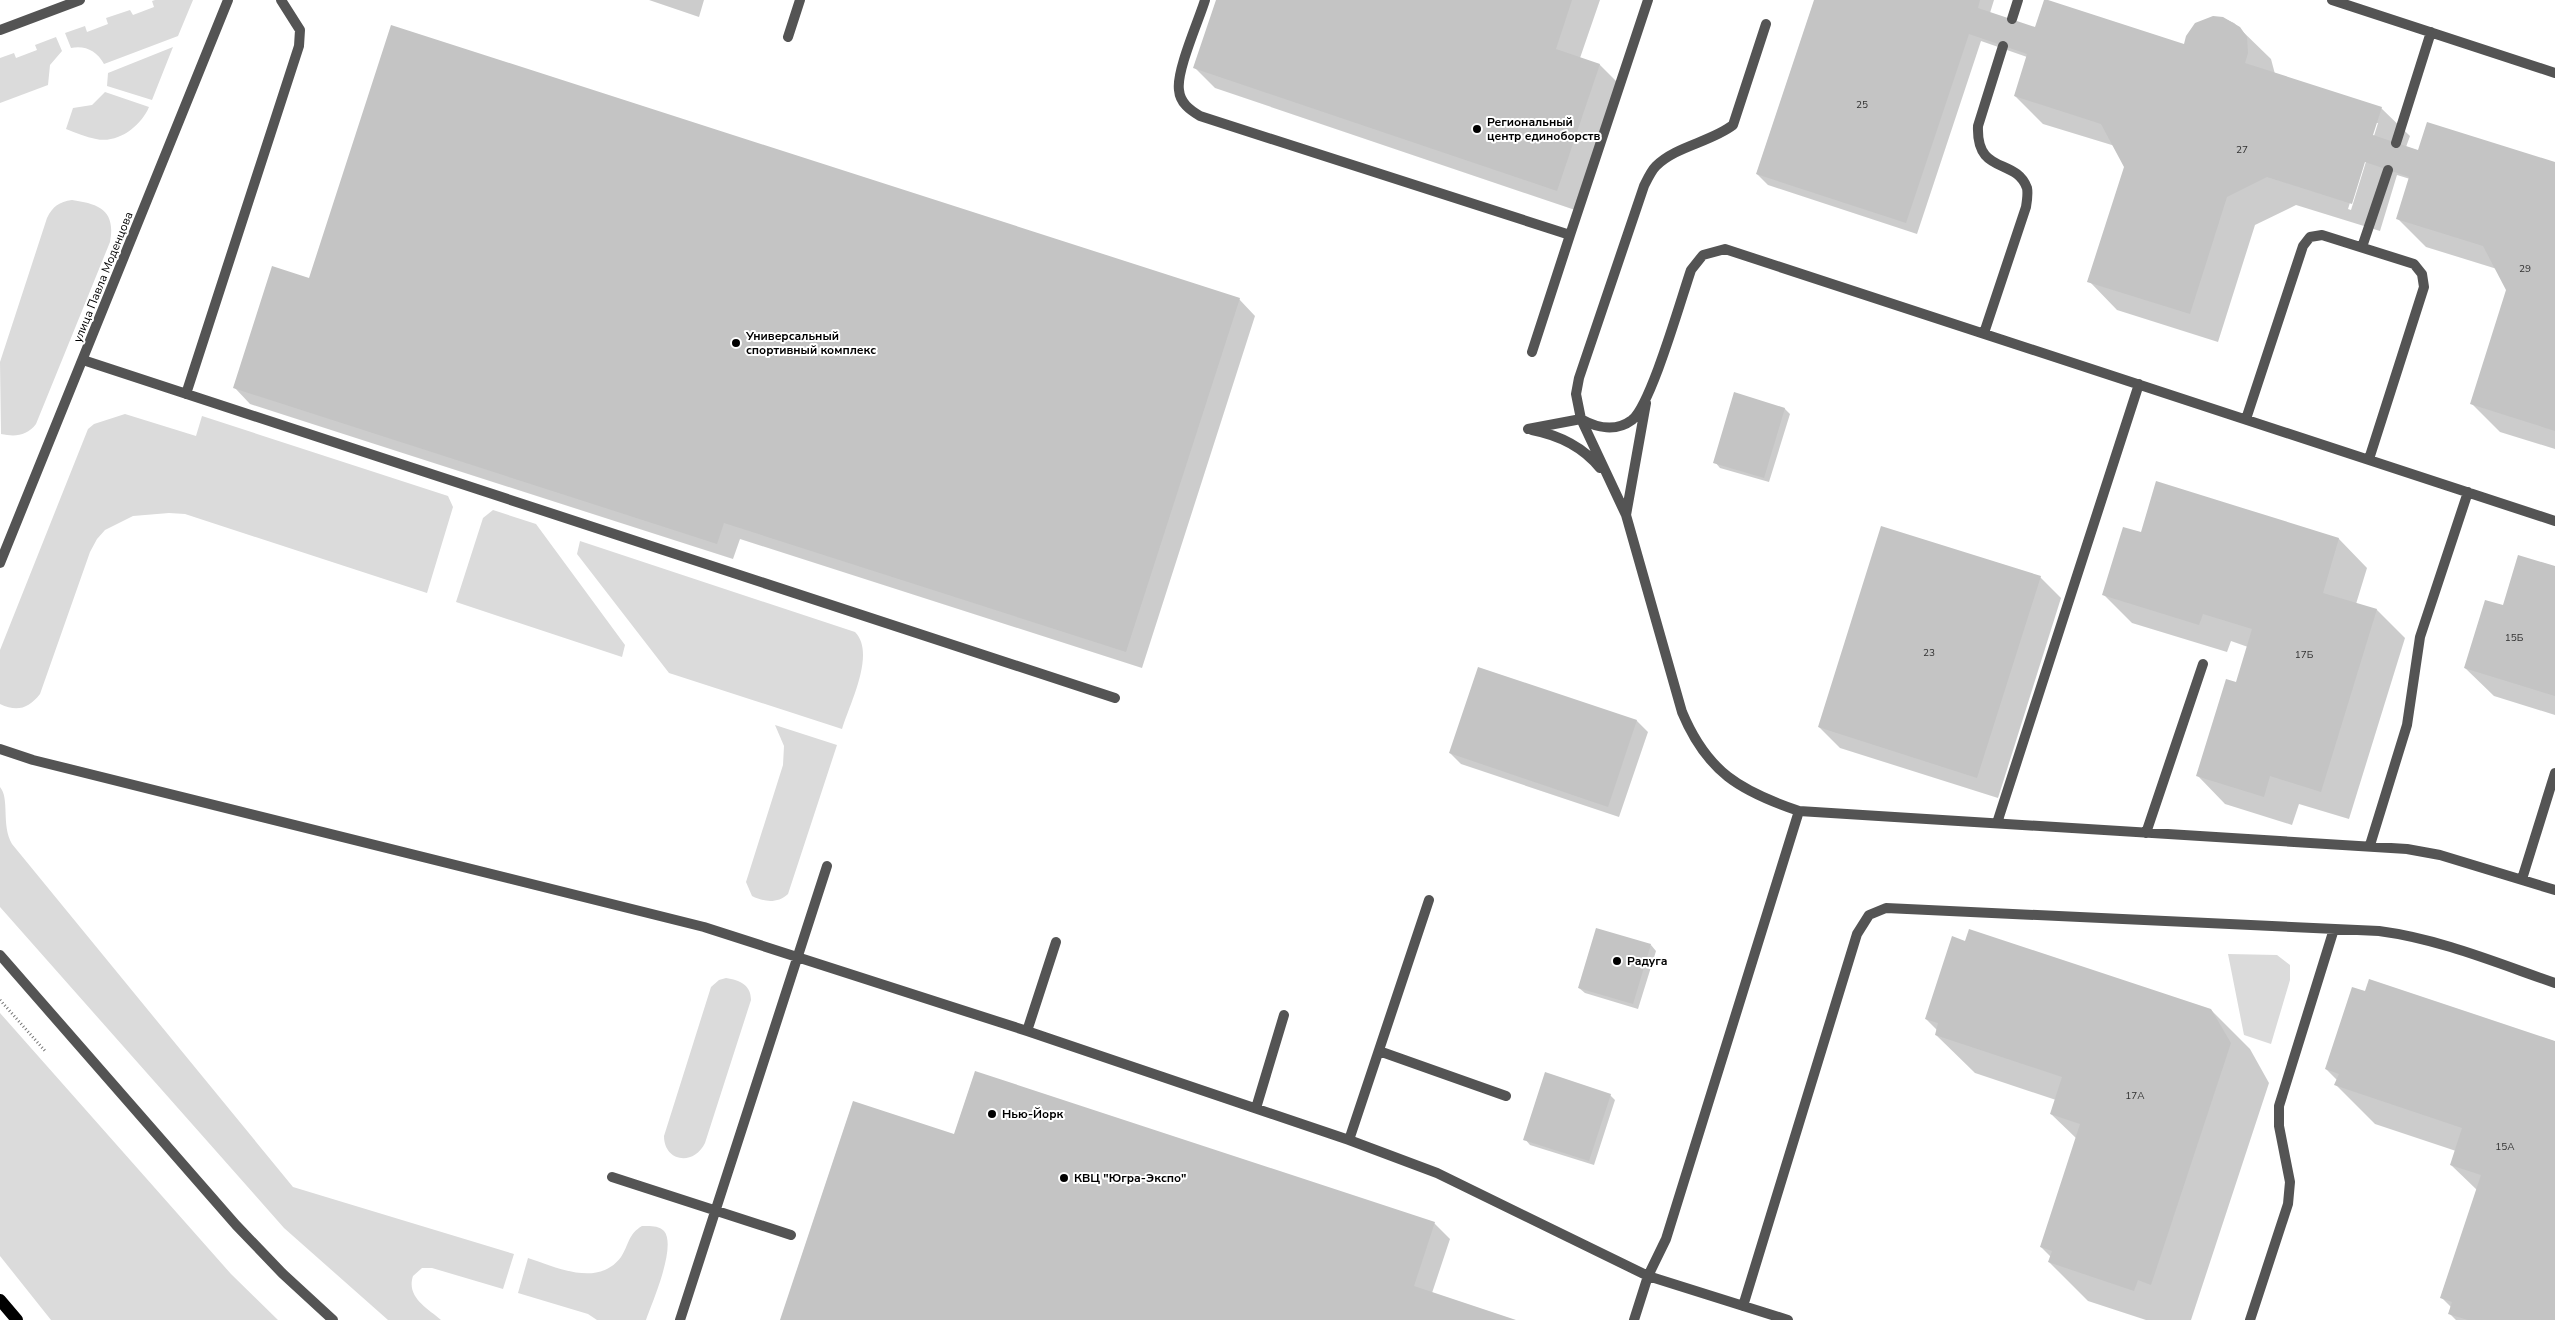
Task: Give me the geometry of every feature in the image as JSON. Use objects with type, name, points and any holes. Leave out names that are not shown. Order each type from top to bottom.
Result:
[{"type":"main road","points":[[0,1300],[17,1320]]},
{"type":"street","points":[[0,30],[80,0]]},
{"type":"street","name":"улица Павла Моденцова","points":[[0,562],[228,0]]},
{"type":"street","points":[[186,394],[299,46],[300,30],[281,0]]},
{"type":"street","points":[[788,38],[800,0]]},
{"type":"street","points":[[1205,0],[1180,75],[1178,90],[1189,109],[1200,116],[1570,235]]},
{"type":"street","points":[[1532,352],[1648,0]]},
{"type":"street","points":[[2012,19],[2018,0]]},
{"type":"street","points":[[2332,0],[2555,73]]},
{"type":"street","points":[[1766,24],[1733,125],[1719,135],[1684,149],[1656,166],[1644,186],[1579,378],[1576,394],[1581,419],[1626,515],[1682,712],[1692,737],[1723,774],[1744,789],[1799,811],[2146,834],[2370,845],[2440,855],[2555,890]]},
{"type":"street","points":[[2396,143],[2431,32]]},
{"type":"street","points":[[1984,333],[2026,207],[2027,188],[2021,178],[1991,161],[1981,152],[1977,140],[1978,126],[2004,46]]},
{"type":"street","points":[[2362,247],[2388,170]]},
{"type":"street","points":[[2246,419],[2303,246],[2310,237],[2322,235],[2362,247],[2414,264],[2422,274],[2424,287],[2369,459]]},
{"type":"street","points":[[1626,515],[1647,400],[1691,270],[1703,255],[1725,249],[2555,521]]},
{"type":"street","points":[[83,360],[1115,698]]},
{"type":"street","points":[[1997,823],[2139,384]]},
{"type":"street","points":[[1608,479],[1588,454],[1572,444],[1528,429],[1581,419],[1600,427],[1619,427],[1633,420],[1647,400]]},
{"type":"street","points":[[2370,845],[2407,725],[2420,637],[2468,492]]},
{"type":"street","points":[[2146,834],[2203,664]]},
{"type":"street","points":[[0,749],[33,760],[704,927],[798,957],[1027,1031],[1349,1140],[1437,1173],[1648,1276],[1788,1320]]},
{"type":"street","points":[[2522,880],[2555,773]]},
{"type":"street","points":[[1634,1320],[1648,1276],[1666,1239],[1799,811]]},
{"type":"street","points":[[680,1320],[827,866]]},
{"type":"street","points":[[1349,1140],[1429,900]]},
{"type":"street","points":[[1744,1306],[1857,934],[1869,915],[1886,908],[2334,929],[2411,935],[2555,983]]},
{"type":"street","points":[[2250,1320],[2288,1204],[2290,1182],[2279,1126],[2279,1106],[2334,929]]},
{"type":"street","points":[[1027,1031],[1056,942]]},
{"type":"street","points":[[0,955],[236,1225],[282,1273],[333,1320]]},
{"type":"street","points":[[1256,1108],[1284,1016]]},
{"type":"street","points":[[1379,1051],[1506,1096]]},
{"type":"street","points":[[612,1177],[791,1236]]},
{"type":"shaded area","points":[[193,0],[178,36],[104,64],[94,52],[86,48],[71,48],[65,33],[85,26],[87,32],[108,24],[106,18],[130,10],[133,15],[154,7],[152,1]]},
{"type":"shaded area","points":[[56,37],[62,51],[50,65],[48,85],[0,103],[0,58],[14,53],[16,58],[37,50],[35,45]]},
{"type":"shaded area","points":[[173,47],[152,100],[107,86],[108,73]]},
{"type":"shaded area","points":[[105,92],[149,107],[135,127],[112,139],[96,139],[66,129],[73,108],[92,105]]},
{"type":"shaded area","points":[[72,200],[90,204],[103,210],[110,222],[110,242],[36,424],[29,431],[20,435],[1,434],[0,362],[47,218],[57,205]]},
{"type":"shaded area","points":[[125,414],[196,436],[202,416],[448,496],[453,507],[427,593],[185,514],[169,513],[133,516],[105,530],[97,539],[90,552],[40,694],[31,703],[22,708],[12,708],[0,704],[0,650],[88,429],[94,424]]},
{"type":"shaded area","points":[[493,510],[536,524],[625,645],[622,657],[456,602],[483,518]]},
{"type":"shaded area","points":[[580,541],[855,632],[861,641],[863,652],[862,665],[842,729],[669,673],[577,554]]},
{"type":"shaded area","points":[[775,725],[837,745],[788,894],[775,901],[770,901],[752,896],[746,882],[783,765],[784,746]]},
{"type":"shaded area","points":[[0,787],[5,798],[7,829],[12,844],[293,1187],[514,1254],[503,1289],[432,1268],[422,1268],[413,1276],[412,1290],[419,1301],[441,1320],[388,1320],[284,1228],[0,907]]},
{"type":"shaded area","points":[[2228,954],[2277,955],[2290,965],[2290,980],[2271,1044],[2244,1035]]},
{"type":"shaded area","points":[[726,978],[744,984],[749,991],[751,1000],[705,1143],[694,1156],[680,1158],[674,1156],[669,1151],[665,1144],[664,1136],[711,987],[719,980]]},
{"type":"shaded area","points":[[0,1013],[231,1274],[278,1320],[51,1320],[0,1256]]},
{"type":"shaded area","points":[[642,1226],[653,1226],[664,1231],[668,1249],[658,1288],[646,1320],[597,1320],[588,1314],[518,1293],[528,1258],[576,1273],[601,1272],[612,1266],[621,1257],[631,1236]]},
{"type":"building","name":"Региональный центр единоборств","points":[[1216,0],[1572,0],[1556,49],[1600,64],[1557,191],[1193,68]]},
{"type":"building","points":[[1814,0],[1980,0],[1978,8],[2035,27],[2044,0],[2048,0],[2184,44],[2186,36],[2195,23],[2213,16],[2223,17],[2240,27],[2247,37],[2248,53],[2245,63],[2382,107],[2373,135],[2418,150],[2427,122],[2555,162],[2555,431],[2470,404],[2506,290],[2483,246],[2396,219],[2409,177],[2365,162],[2352,204],[2267,177],[2227,197],[2190,314],[2087,282],[2124,167],[2101,124],[2014,96],[2027,54],[1969,34],[1906,223],[1756,174]]},
{"type":"building","name":"Универсальный спортивный комплекс","points":[[391,25],[1240,298],[1126,652],[724,523],[717,544],[233,388],[272,266],[309,278]]},
{"type":"building","points":[[1734,392],[1785,408],[1764,478],[1713,463]]},
{"type":"building","points":[[2156,481],[2339,538],[2323,593],[2377,609],[2321,792],[2270,776],[2264,797],[2196,776],[2226,679],[2236,682],[2252,629],[2203,614],[2199,625],[2102,595],[2123,527],[2141,532]]},
{"type":"building","points":[[1881,526],[2041,576],[1977,778],[1818,727]]},
{"type":"building","points":[[2518,555],[2555,566],[2555,696],[2464,668],[2485,600],[2503,605]]},
{"type":"building","points":[[1478,667],[1637,720],[1608,807],[1449,753]]},
{"type":"building","points":[[1596,928],[1651,944],[1633,1004],[1578,988]]},
{"type":"building","points":[[1969,929],[2211,1009],[2231,1043],[2151,1285],[2138,1280],[2134,1291],[2048,1262],[2052,1251],[2040,1247],[2080,1124],[2050,1114],[2062,1077],[1935,1035],[1938,1023],[1925,1019],[1952,936],[1965,941]]},
{"type":"building","points":[[2369,979],[2555,1041],[2555,1320],[2468,1320],[2448,1314],[2452,1302],[2440,1298],[2481,1175],[2450,1165],[2462,1128],[2334,1085],[2339,1074],[2325,1069],[2352,987],[2365,991]]},
{"type":"building","name":"КВЦ \"Югра-Экспо\"","points":[[975,1071],[1435,1222],[1414,1286],[1516,1320],[780,1320],[853,1101],[954,1134]]},
{"type":"building","points":[[1545,1072],[1611,1094],[1589,1161],[1523,1140]]},
{"type":"place","name":"Региональный центр единоборств","points":[[1477,129]]},
{"type":"place","name":"Универсальный спортивный комплекс","points":[[736,343]]},
{"type":"place","name":"Радуга","points":[[1617,961]]},
{"type":"place","name":"Нью-Йорк","points":[[992,1114]]},
{"type":"place","name":"КВЦ \"Югра-Экспо\"","points":[[1064,1178]]}]
